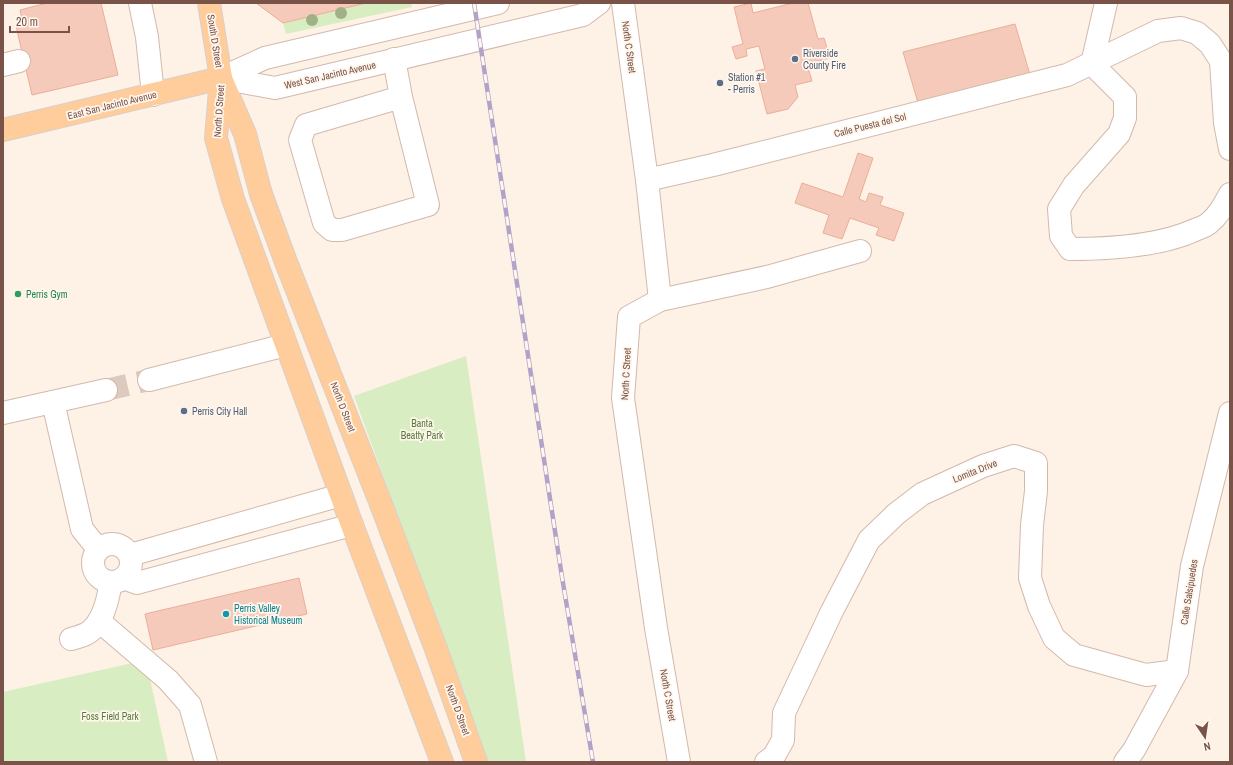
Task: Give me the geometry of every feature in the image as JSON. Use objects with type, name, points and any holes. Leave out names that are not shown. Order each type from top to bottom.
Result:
[{"type":"main road","name":"South D Street","points":[[209,3],[221,78]]},
{"type":"main road","name":"East San Jacinto Avenue","points":[[3,130],[221,78]]},
{"type":"main road","name":"North D Street","points":[[221,78],[216,138],[232,199],[352,525],[442,762]]},
{"type":"main road","name":"North D Street","points":[[221,78],[245,134],[261,194],[286,262],[379,499],[436,649],[476,762]]},
{"type":"main road","points":[[341,495],[379,499]]},
{"type":"main road","points":[[352,525],[379,499]]},
{"type":"street","points":[[140,3],[147,37],[153,95]]},
{"type":"street","points":[[221,78],[265,58],[498,3]]},
{"type":"street","name":"West San Jacinto Avenue","points":[[221,78],[275,88],[583,15],[599,3]]},
{"type":"street","name":"North C Street","points":[[623,3],[647,180],[660,300],[629,316],[623,398],[656,628],[679,762]]},
{"type":"street","points":[[1106,3],[1092,64],[1125,97],[1124,118],[1119,134],[1074,185],[1060,209],[1061,236],[1070,249],[1096,249],[1148,243],[1185,235],[1208,224],[1222,209],[1230,194]]},
{"type":"street","name":"Calle Puesta del Sol","points":[[647,180],[729,161],[1067,76],[1158,31],[1181,28],[1197,33],[1210,44],[1221,61],[1225,123],[1230,149]]},
{"type":"street","points":[[394,59],[401,98],[428,205],[342,230],[332,230],[324,223],[300,140],[306,125],[401,98]]},
{"type":"street","points":[[660,300],[767,277],[860,251]]},
{"type":"street","points":[[149,380],[286,344]]},
{"type":"street","points":[[3,413],[106,390]]},
{"type":"street","points":[[53,402],[82,529],[98,549]]},
{"type":"street","name":"Calle Salsipuedes","points":[[1125,762],[1134,750],[1177,671],[1192,566],[1230,413]]},
{"type":"street","name":"Lomita Drive","points":[[766,762],[774,756],[783,740],[784,712],[832,611],[869,540],[896,514],[922,494],[983,466],[1014,456],[1036,463],[1036,491],[1032,524],[1030,578],[1039,606],[1054,638],[1074,655],[1146,675],[1177,671]]},
{"type":"street","points":[[130,554],[341,495]]},
{"type":"street","points":[[71,639],[87,634],[99,621],[117,580],[128,574],[131,568],[130,554],[121,546],[109,543],[98,549],[93,560],[93,567],[100,577],[105,581],[117,580],[137,583],[352,525]]},
{"type":"street","points":[[99,621],[168,680],[190,704],[206,762]]},
{"type":"green space","points":[[366,3],[411,3],[412,7],[286,34],[283,23]]},
{"type":"green space","name":"Banta Beatty Park","points":[[466,356],[526,762],[487,762],[354,396]]},
{"type":"green space","name":"Foss Field Park","points":[[146,660],[168,762],[3,762],[3,692]]},
{"type":"building","points":[[47,3],[101,3],[118,75],[32,95],[16,26],[23,24],[20,10]]},
{"type":"building","points":[[256,3],[366,3],[283,23]]},
{"type":"building","name":"Riverside County Fire","points":[[751,3],[753,13],[793,3],[808,3],[818,39],[824,38],[830,58],[807,64],[812,81],[795,85],[798,97],[788,109],[767,114],[756,71],[765,69],[759,46],[746,49],[747,56],[736,59],[732,47],[743,44],[734,7]]},
{"type":"building","points":[[1015,24],[1031,78],[919,106],[903,52]]},
{"type":"building","points":[[858,153],[873,158],[859,199],[866,202],[869,193],[883,197],[880,205],[904,213],[894,241],[876,235],[879,228],[850,218],[842,239],[823,233],[829,215],[795,203],[802,183],[843,197]]},
{"type":"building","name":"Perris Valley Historical Museum","points":[[299,578],[307,614],[153,650],[145,614]]},
{"type":"tunnel","points":[[106,390],[149,380]]},
{"type":"railway","points":[[474,3],[562,577],[593,762]]},
{"type":"place","name":"Riverside County Fire","points":[[795,59]]},
{"type":"place","name":"Station #1 - Perris","points":[[720,83]]},
{"type":"place","name":"Perris Gym","points":[[18,294]]},
{"type":"place","name":"Perris City Hall","points":[[184,411]]},
{"type":"place","name":"Perris Valley Historical Museum","points":[[226,614]]}]
